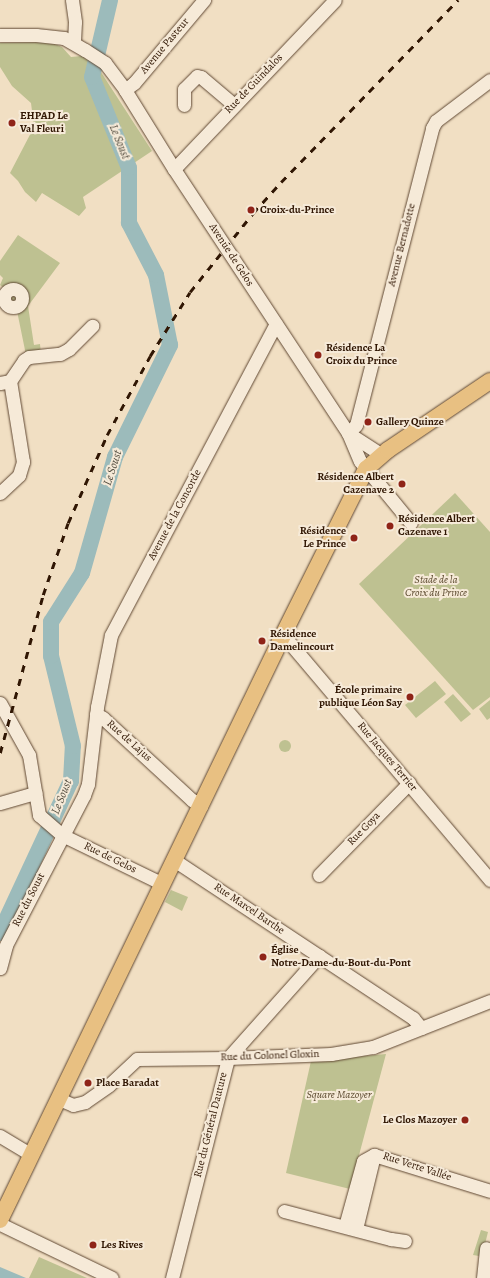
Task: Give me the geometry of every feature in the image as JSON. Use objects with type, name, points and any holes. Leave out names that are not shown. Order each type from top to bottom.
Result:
[{"type":"main road","points":[[0,1220],[30,1154],[283,635],[366,469],[382,455],[487,388]]},
{"type":"street","points":[[72,0],[75,22],[74,43]]},
{"type":"street","name":"Avenue Pasteur","points":[[125,90],[134,83],[204,0]]},
{"type":"street","name":"Rue de Guindalos","points":[[174,169],[335,0]]},
{"type":"street","name":"Avenue de Gelos","points":[[0,35],[56,36],[74,43],[105,63],[125,90],[174,169],[348,433],[360,461],[412,523]]},
{"type":"street","points":[[184,105],[184,89],[197,76],[201,77],[234,105]]},
{"type":"street","name":"Avenue Bernadotte","points":[[348,433],[356,425],[432,128],[436,120],[490,80]]},
{"type":"street","name":"Avenue de la Concorde","points":[[96,714],[112,635],[276,324]]},
{"type":"street","points":[[0,493],[19,475],[23,462],[5,382],[24,360],[29,357],[60,354],[69,349],[92,326]]},
{"type":"street","points":[[348,433],[382,455]]},
{"type":"street","name":"Rue Jacques Terrier","points":[[283,635],[490,880]]},
{"type":"street","points":[[0,703],[29,755],[36,793],[0,803]]},
{"type":"street","name":"Rue de Lajus","points":[[60,833],[84,795],[88,784],[96,714],[103,718],[200,806]]},
{"type":"street","name":"Rue Goya","points":[[319,875],[409,783]]},
{"type":"street","name":"Rue de Gelos","points":[[36,793],[39,815],[60,833],[162,884]]},
{"type":"street","name":"Rue du Soust","points":[[0,968],[6,945],[60,833]]},
{"type":"street","name":"Rue Marcel Barthe","points":[[174,860],[413,1018],[421,1028]]},
{"type":"street","name":"Rue du Général Dauture","points":[[172,1278],[228,1058],[319,956]]},
{"type":"street","name":"Rue du Colonel Gloxin","points":[[58,1099],[73,1105],[85,1102],[109,1085],[137,1059],[228,1058],[331,1054],[373,1047],[490,1001]]},
{"type":"street","points":[[0,1136],[30,1154]]},
{"type":"street","name":"Rue Verte Vallée","points":[[350,1228],[374,1154],[490,1191]]},
{"type":"street","points":[[284,1211],[405,1241]]},
{"type":"street","points":[[0,1224],[112,1278]]},
{"type":"street","points":[[483,1278],[486,1248]]},
{"type":"green space","points":[[50,42],[62,47],[71,57],[82,56],[97,66],[152,151],[83,197],[86,208],[79,216],[42,193],[36,202],[25,192],[18,181],[10,173],[34,127],[31,103],[12,86],[0,67],[0,43]]},
{"type":"green space","points":[[18,235],[60,263],[28,306],[34,345],[40,344],[41,353],[26,355],[17,311],[25,301],[24,292],[22,288],[13,285],[4,288],[0,285],[3,278],[0,275],[0,261]]},
{"type":"green space","points":[[13,293],[18,298],[13,303],[8,298]]},
{"type":"green space","name":"Stade de la Croix du Prince","points":[[455,493],[490,532],[490,697],[473,710],[359,584]]},
{"type":"green space","points":[[435,681],[446,694],[416,718],[405,705]]},
{"type":"green space","points":[[453,694],[471,714],[461,722],[444,702]]},
{"type":"green space","points":[[490,700],[490,718],[487,720],[479,709]]},
{"type":"green space","points":[[283,740],[287,740],[291,746],[287,752],[283,752],[279,748],[279,744]]},
{"type":"green space","points":[[171,890],[188,897],[182,911],[165,902]]},
{"type":"green space","name":"Square Mazoyer","points":[[386,1054],[350,1189],[286,1173],[311,1061]]},
{"type":"green space","points":[[481,1230],[488,1232],[484,1248],[480,1250],[479,1256],[473,1255]]},
{"type":"green space","points":[[39,1257],[87,1278],[29,1278]]},
{"type":"water","points":[[0,1267],[26,1278],[0,1278]]},
{"type":"waterway","name":"Le Soust","points":[[0,933],[71,781],[73,746],[51,656],[51,622],[82,573],[115,457],[170,345],[156,275],[129,223],[129,168],[92,77],[110,0]]},
{"type":"railway","points":[[0,753],[43,595],[68,523],[107,435],[150,356],[190,292],[253,213],[281,182],[458,0]]},
{"type":"place","name":"EHPAD Le Val Fleuri","points":[[12,123]]},
{"type":"place","name":"Croix-du-Prince","points":[[251,210]]},
{"type":"place","name":"Résidence La Croix du Prince","points":[[318,355]]},
{"type":"place","name":"Gallery Quinze","points":[[368,422]]},
{"type":"place","name":"Résidence Albert Cazenave 2","points":[[402,484]]},
{"type":"place","name":"Résidence Albert Cazenave 1","points":[[390,526]]},
{"type":"place","name":"Résidence Le Prince","points":[[354,538]]},
{"type":"place","name":"Résidence Damelincourt","points":[[262,641]]},
{"type":"place","name":"École primaire publique Léon Say","points":[[410,697]]},
{"type":"place","name":"Église Notre-Dame-du-Bout-du-Pont","points":[[263,957]]},
{"type":"place","name":"Place Baradat","points":[[88,1083]]},
{"type":"place","name":"Le Clos Mazoyer","points":[[465,1120]]},
{"type":"place","name":"Les Rives","points":[[93,1245]]}]
